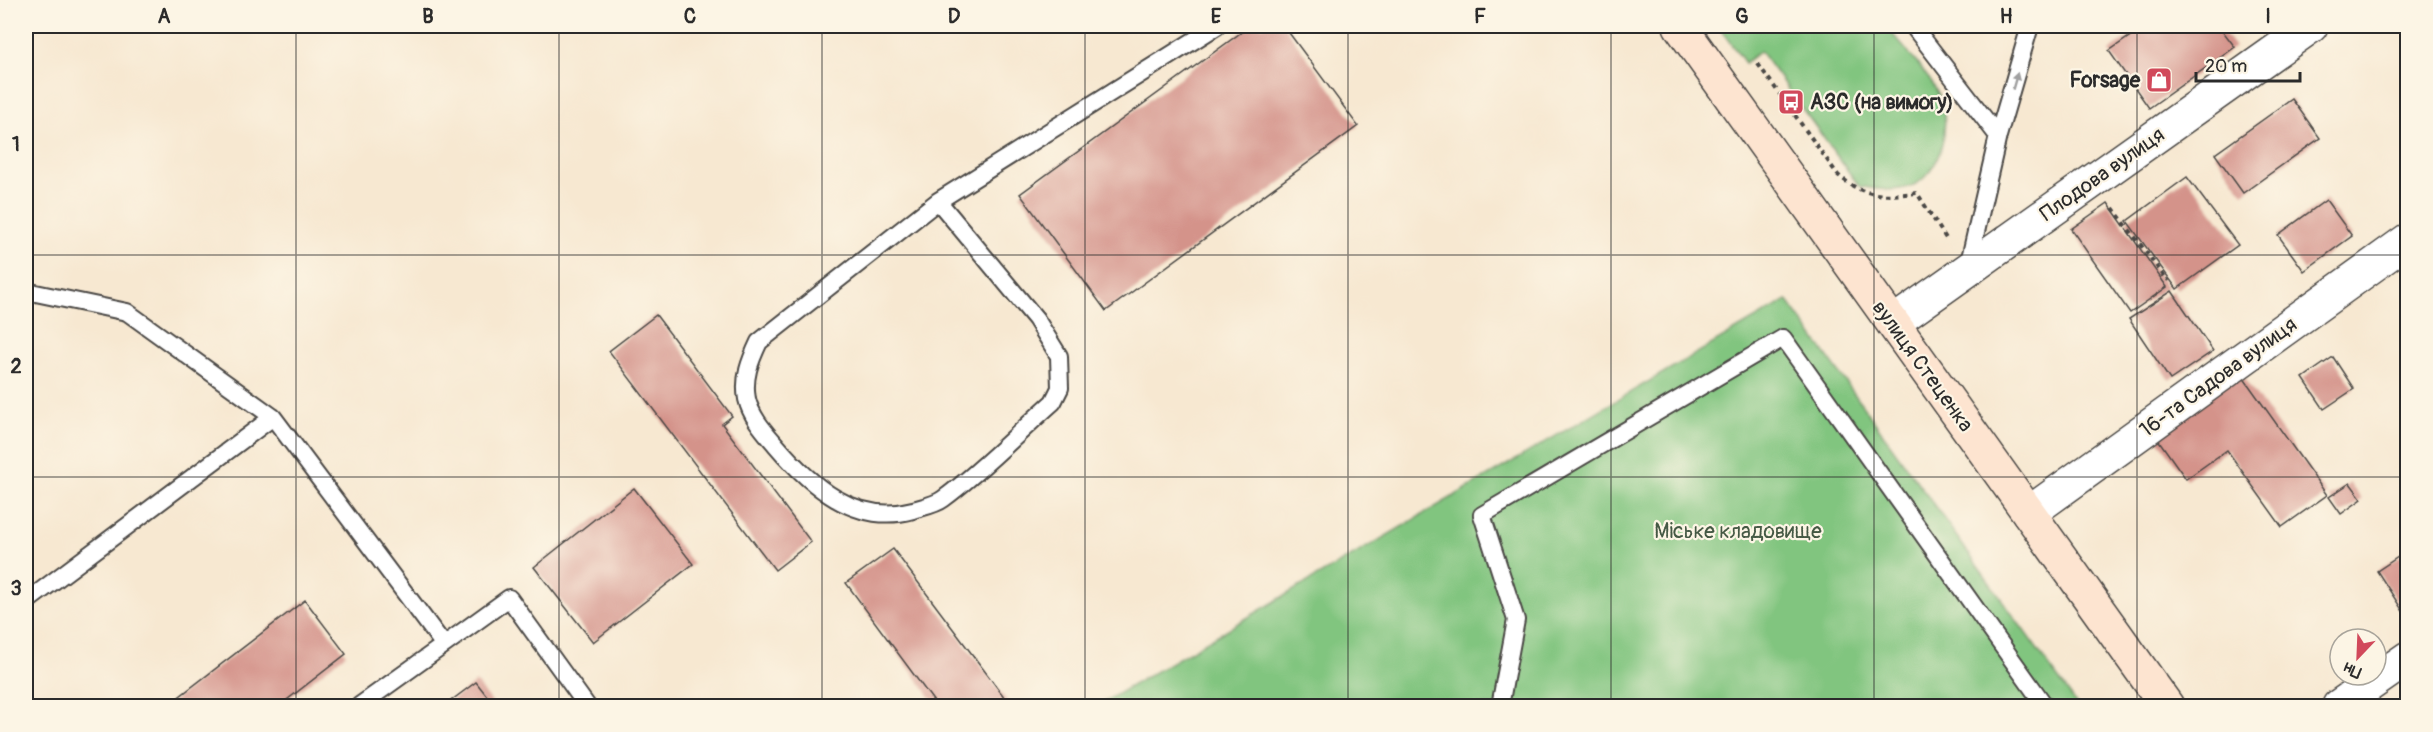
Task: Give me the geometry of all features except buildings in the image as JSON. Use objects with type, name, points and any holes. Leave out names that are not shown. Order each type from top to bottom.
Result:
[{"type":"main road","name":"вулиця Стеценка","points":[[1680,26],[2167,706]]},
{"type":"street","name":"Плодова вулиця","points":[[1893,323],[2312,26]]},
{"type":"street","name":"16-та Садова вулиця","points":[[2029,513],[2408,240]]},
{"type":"street","points":[[2339,706],[2408,658]]},
{"type":"lane","points":[[938,201],[1036,319],[1059,356],[1060,388],[1053,402],[941,501],[892,514],[871,511],[848,505],[803,476],[758,423],[747,401],[748,364],[759,342],[938,201],[1217,26]]},
{"type":"lane","points":[[1913,26],[1998,136]]},
{"type":"lane","points":[[1967,270],[1998,136],[2030,26]]},
{"type":"lane","points":[[26,291],[127,312],[273,417],[444,645]]},
{"type":"lane","points":[[1500,706],[1516,620],[1482,515],[1783,338],[2045,706]]},
{"type":"lane","points":[[26,602],[273,417]]},
{"type":"lane","points":[[359,706],[508,598],[587,706]]},
{"type":"path","points":[[1758,64],[1838,175],[1855,189],[1880,196],[1917,193],[1967,270]]},
{"type":"path","points":[[2093,180],[2167,280],[2169,279]]},
{"type":"green space","points":[[1718,26],[1886,26],[1929,78],[1943,106],[1945,118],[1942,145],[1932,169],[1914,185],[1901,189],[1886,190],[1859,186],[1760,51],[1745,63]]},
{"type":"green space","name":"Міське кладовище","points":[[1787,300],[2078,706],[1097,706]]},
{"type":"place","name":"Forsage","points":[[2159,80]]},
{"type":"place","name":"АЗС (на вимогу)","points":[[1791,102]]}]
